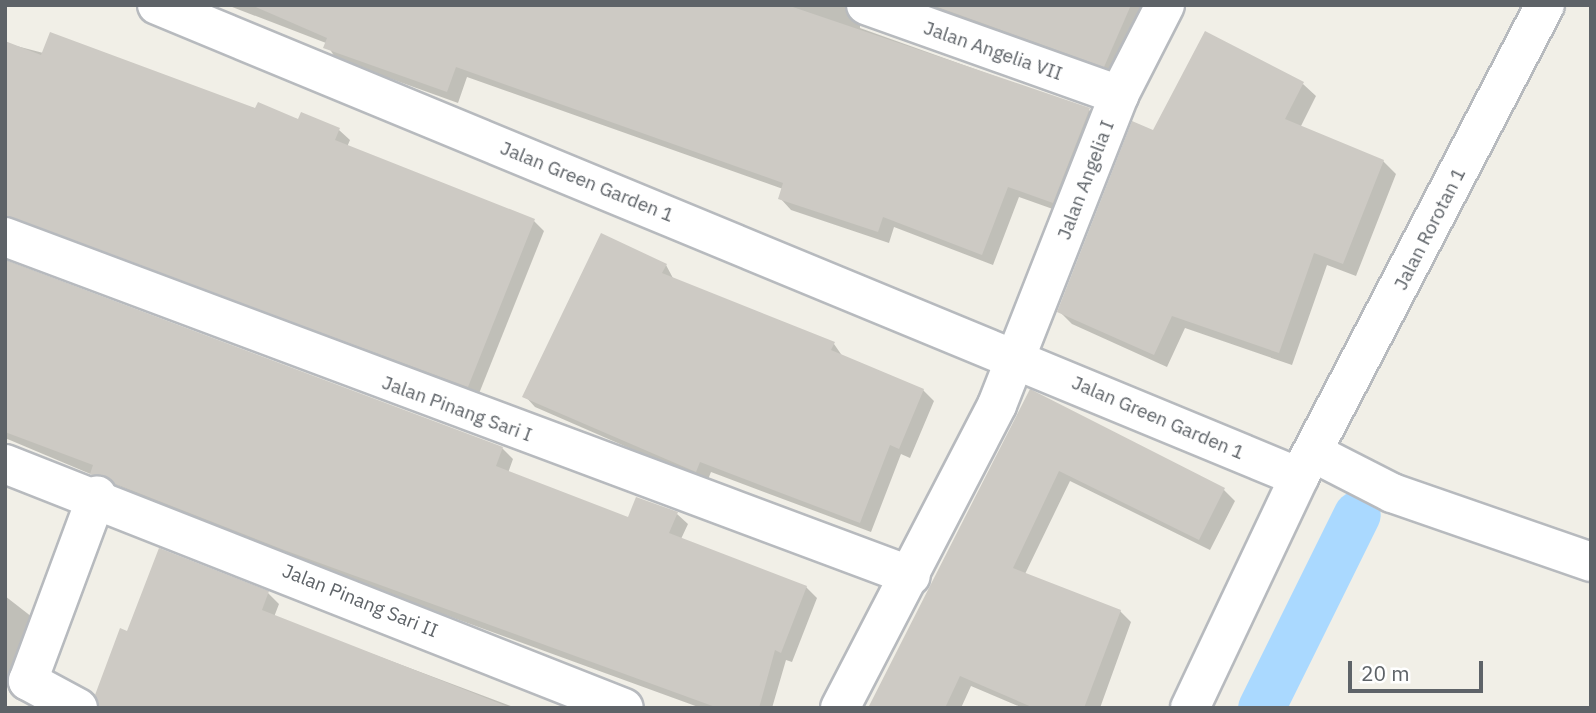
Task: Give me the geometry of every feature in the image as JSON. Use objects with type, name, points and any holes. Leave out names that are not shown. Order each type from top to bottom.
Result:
[{"type":"street","name":"Jalan Green Garden 1","points":[[157,5],[1018,359],[1317,465]]},
{"type":"street","name":"Jalan Angelia I","points":[[1018,359],[1119,95],[1165,5]]},
{"type":"street","name":"Jalan Rorotan 1","points":[[1190,708],[1317,465],[1545,5]]},
{"type":"street","name":"Jalan Angelia VII","points":[[883,8],[1119,95]]},
{"type":"street","name":"Jalan Pinang Sari I","points":[[5,237],[911,576]]},
{"type":"street","points":[[840,708],[911,576],[1018,359]]},
{"type":"street","name":"Jalan Pinang Sari II","points":[[5,464],[97,495],[624,708]]},
{"type":"street","points":[[1317,465],[1591,562]]},
{"type":"street","points":[[78,708],[24,695],[97,495]]},
{"type":"building","points":[[251,5],[787,5],[1090,108],[1053,203],[1008,187],[982,255],[883,217],[878,232],[778,199],[783,183],[456,67],[447,92],[323,48],[327,38]]},
{"type":"building","points":[[932,5],[1131,5],[1104,67]]},
{"type":"building","points":[[1205,31],[1304,82],[1285,119],[1384,160],[1343,264],[1314,253],[1279,353],[1172,316],[1154,355],[1057,312],[1132,121],[1153,130]]},
{"type":"building","points":[[50,32],[255,108],[258,102],[298,119],[301,112],[340,128],[335,140],[535,219],[468,387],[5,216],[5,41],[41,55]]},
{"type":"building","points":[[601,233],[667,264],[662,273],[835,342],[831,350],[924,389],[899,449],[890,445],[860,523],[700,462],[696,472],[522,397]]},
{"type":"building","points":[[5,260],[503,447],[496,466],[628,517],[636,497],[678,512],[669,533],[807,586],[781,653],[775,650],[759,708],[718,708],[284,550],[90,474],[93,465],[5,432]]},
{"type":"building","points":[[1030,389],[1225,488],[1199,540],[1059,471],[1013,568],[1121,610],[1084,708],[1034,708],[960,676],[945,708],[868,708]]},
{"type":"building","points":[[159,548],[269,591],[262,610],[511,708],[100,708],[95,695],[120,628],[127,631]]},
{"type":"waterway","points":[[1261,708],[1357,514]]}]
